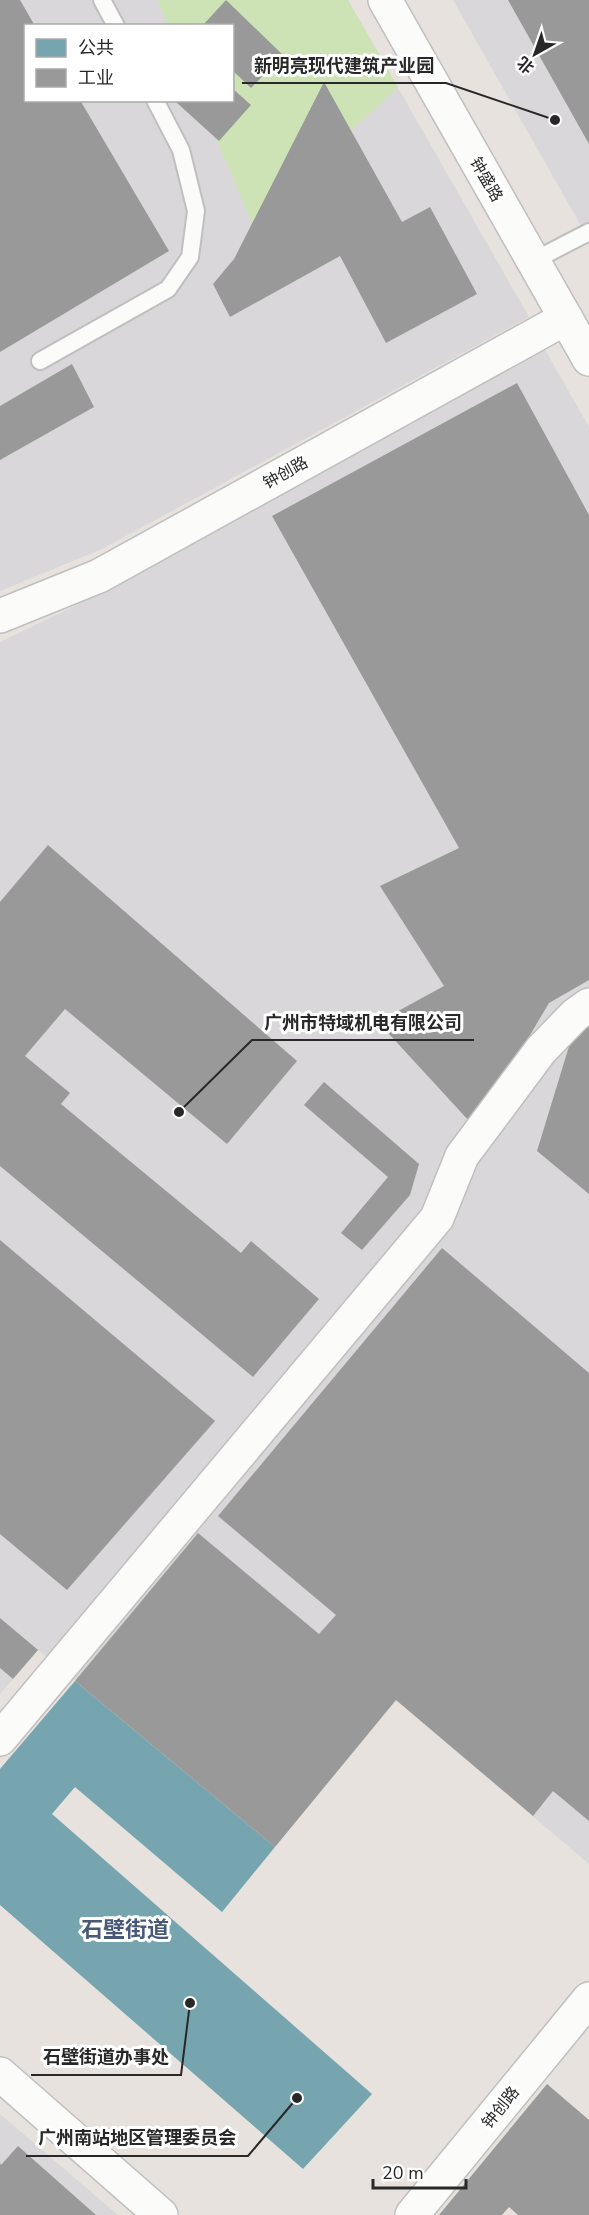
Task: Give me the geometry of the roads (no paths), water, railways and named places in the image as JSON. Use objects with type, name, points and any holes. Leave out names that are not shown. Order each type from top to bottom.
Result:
[{"type":"street","name":"钟盛路","points":[[385,0],[589,359]]},
{"type":"street","name":"钟创路","points":[[0,616],[99,576],[566,318]]},
{"type":"street","points":[[0,1739],[437,1218],[462,1156],[541,1050],[575,1014],[589,1005]]},
{"type":"street","name":"钟创路","points":[[412,2215],[589,2000]]},
{"type":"street","points":[[0,2074],[161,2215]]},
{"type":"lane","points":[[102,0],[115,24]]},
{"type":"lane","points":[[40,361],[168,289],[190,257],[196,211],[181,150],[156,102]]},
{"type":"lane","points":[[533,261],[589,232]]},
{"type":"place","name":"新明亮现代建筑产业园","points":[[555,120]]},
{"type":"place","name":"广州市特域机电有限公司","points":[[179,1112]]},
{"type":"place","name":"石壁街道办事处","points":[[190,2003]]},
{"type":"place","name":"广州南站地区管理委员会","points":[[297,2098]]},
{"type":"district","name":"石壁街道","points":[[125,1929]]}]
